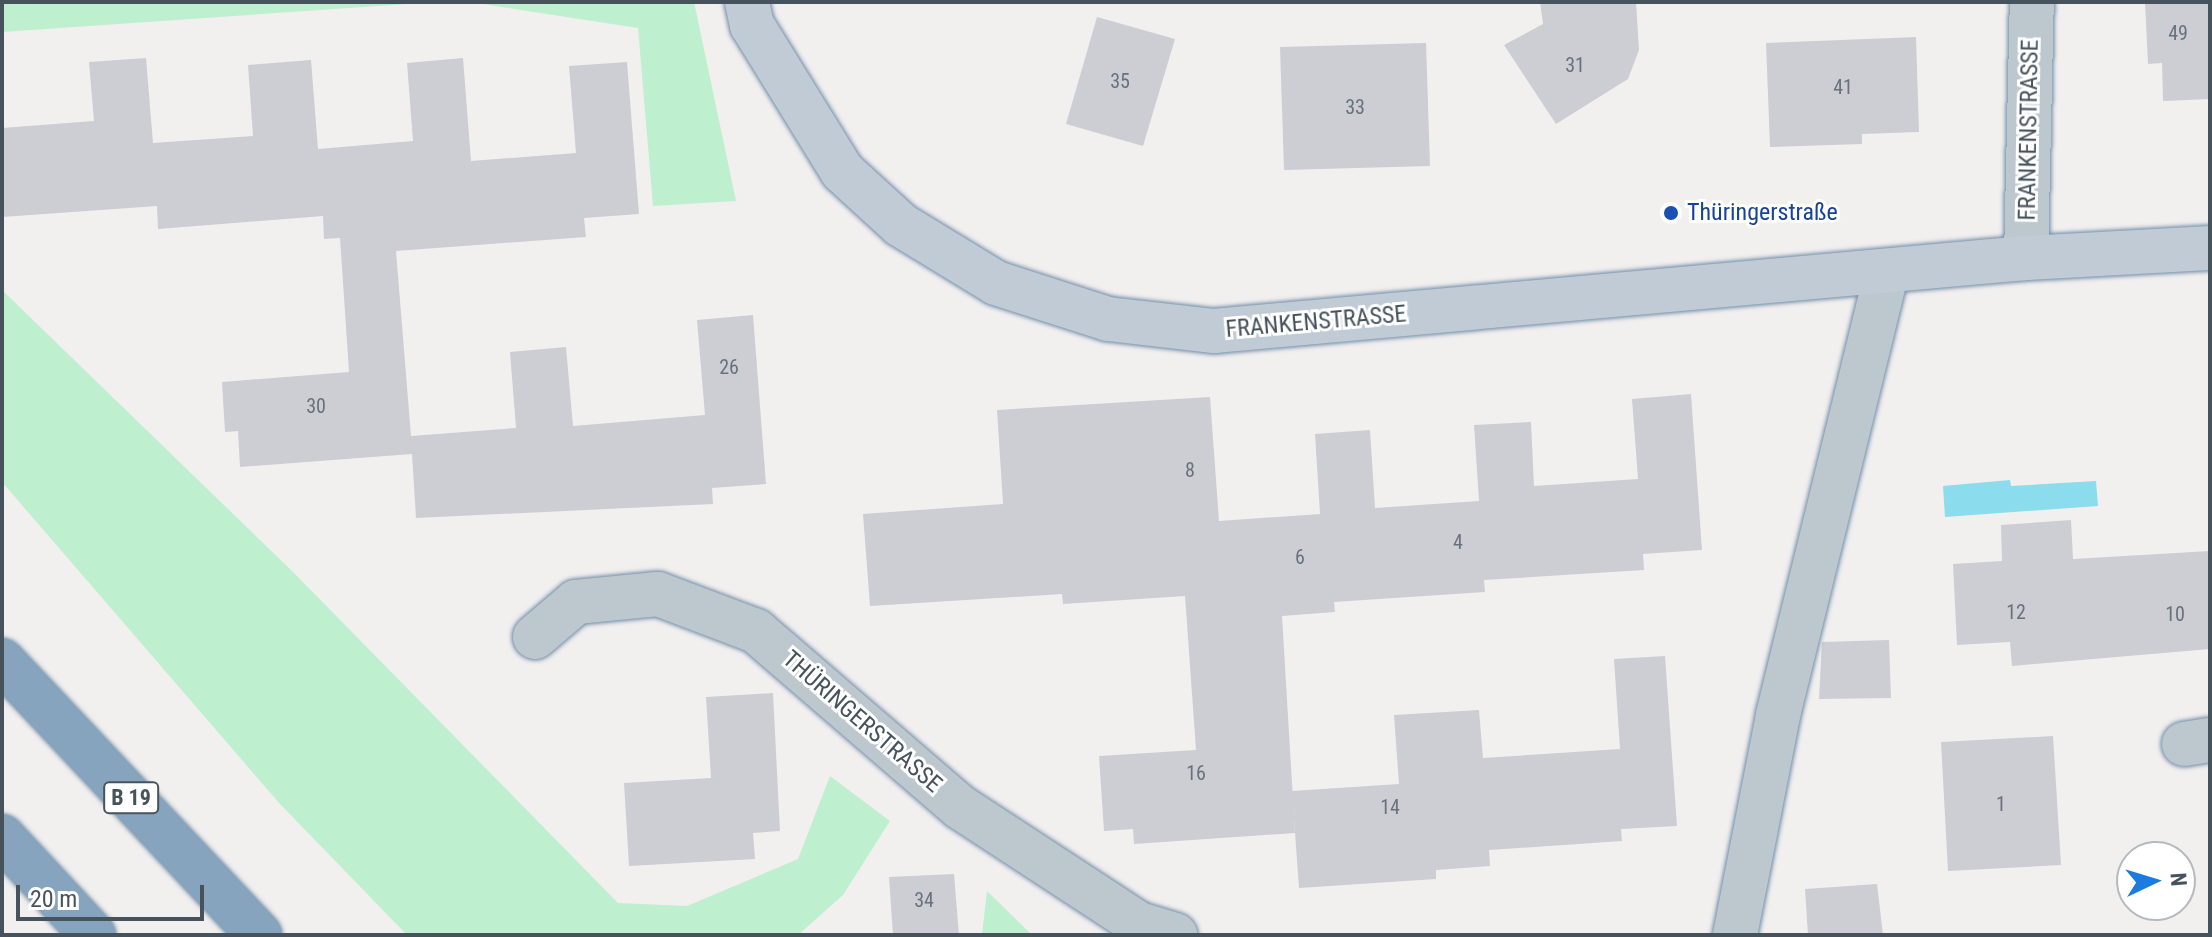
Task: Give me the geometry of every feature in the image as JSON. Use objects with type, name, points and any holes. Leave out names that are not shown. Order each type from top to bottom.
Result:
[{"type":"highway","name":"B 19","points":[[2,661],[259,935]]},
{"type":"highway","points":[[2,837],[93,935]]},
{"type":"street","name":"FRANKENSTRASSE","points":[[747,2],[752,25],[842,171],[901,225],[996,283],[1108,319],[1214,331],[2026,258],[2210,248]]},
{"type":"street","name":"FRANKENSTRASSE","points":[[2026,258],[2032,2]]},
{"type":"street","points":[[1735,935],[1778,715],[1887,271]]},
{"type":"street","name":"THÜRINGERSTRASSE","points":[[535,637],[576,602],[658,594],[756,631],[960,807],[1139,924],[1175,935]]},
{"type":"green space","points":[[2,2],[437,2],[2,32]]},
{"type":"green space","points":[[470,2],[694,2],[736,201],[653,206],[638,28]]},
{"type":"green space","points":[[2,290],[292,571],[618,903],[687,906],[798,859],[830,776],[890,821],[843,895],[798,935],[407,935],[280,804],[2,482]]},
{"type":"green space","points":[[987,891],[1032,935],[982,935]]},
{"type":"water","points":[[2010,480],[2011,486],[2096,481],[2098,506],[1945,517],[1943,486]]},
{"type":"building","points":[[1540,2],[1636,2],[1639,50],[1628,79],[1556,124],[1504,45],[1543,24]]},
{"type":"building","points":[[2145,2],[2210,2],[2210,99],[2163,101],[2162,63],[2148,64]]},
{"type":"building","points":[[1097,17],[1175,39],[1143,146],[1066,124]]},
{"type":"building","points":[[1916,37],[1919,132],[1862,134],[1862,144],[1770,147],[1766,43]]},
{"type":"building","points":[[1426,43],[1430,166],[1284,170],[1280,47]]},
{"type":"building","points":[[146,58],[153,143],[253,136],[248,65],[311,60],[318,149],[413,141],[407,63],[463,58],[471,161],[576,153],[569,66],[627,62],[639,214],[584,218],[586,237],[396,251],[411,436],[516,428],[510,352],[566,347],[573,426],[705,415],[697,320],[753,315],[766,484],[712,488],[713,504],[416,518],[412,454],[240,467],[238,431],[225,432],[222,382],[349,372],[340,238],[324,239],[323,216],[158,229],[157,206],[2,217],[2,128],[94,121],[89,62]]},
{"type":"building","points":[[1691,394],[1702,550],[1643,554],[1644,570],[1484,580],[1485,592],[1334,602],[1335,612],[1282,616],[1295,833],[1134,844],[1133,829],[1104,831],[1099,756],[1196,750],[1185,596],[1063,604],[1062,594],[870,606],[863,514],[1003,504],[997,410],[1210,397],[1219,521],[1320,514],[1315,434],[1370,430],[1375,508],[1479,501],[1474,425],[1531,422],[1534,486],[1638,479],[1632,399]]},
{"type":"building","points":[[2071,520],[2073,559],[2210,551],[2210,649],[2012,666],[2010,642],[1957,645],[1953,564],[2002,561],[2001,525]]},
{"type":"building","points":[[1889,640],[1891,698],[1819,699],[1822,642]]},
{"type":"building","points":[[1665,656],[1677,826],[1621,829],[1622,841],[1489,850],[1490,866],[1436,870],[1436,879],[1299,888],[1292,791],[1399,784],[1394,715],[1479,710],[1483,758],[1620,749],[1614,659]]},
{"type":"building","points":[[773,693],[780,831],[753,833],[755,859],[629,866],[624,783],[711,778],[706,697]]},
{"type":"building","points":[[2053,736],[2061,865],[1948,871],[1941,742]]},
{"type":"building","points":[[954,874],[959,935],[893,935],[889,877]]},
{"type":"building","points":[[1877,884],[1883,935],[1808,935],[1805,889]]},
{"type":"place","name":"Thüringerstraße","points":[[1671,213]]}]
